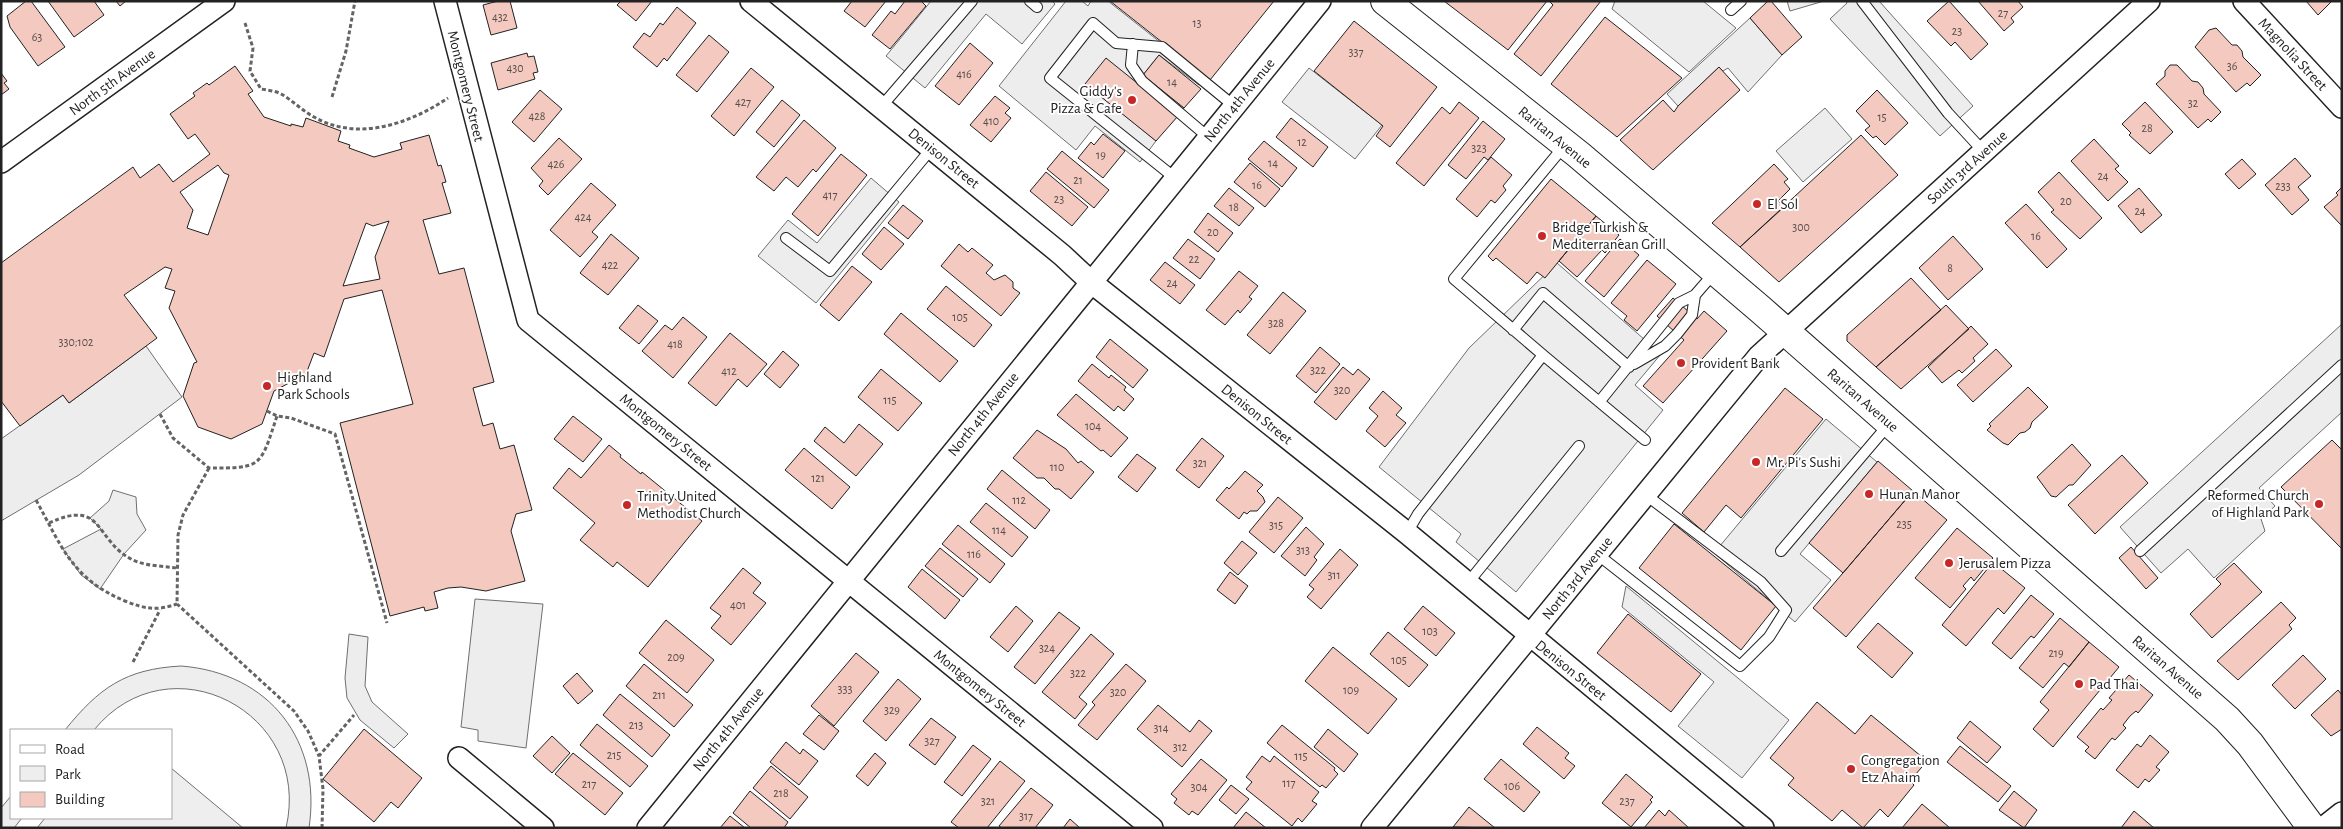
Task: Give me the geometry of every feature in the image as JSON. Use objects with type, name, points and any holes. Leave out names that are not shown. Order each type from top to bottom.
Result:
[{"type":"main road","name":"Raritan Avenue","points":[[1385,1],[1565,144],[1786,332],[2227,719],[2250,744],[2312,828]]},
{"type":"street","name":"North 5th Avenue","points":[[1,162],[224,1]]},
{"type":"street","name":"Montgomery Street","points":[[445,1],[528,320],[1152,828]]},
{"type":"street","name":"Denison Street","points":[[751,1],[1062,255],[1091,282],[1407,533],[1763,828]]},
{"type":"street","name":"North 4th Avenue","points":[[648,828],[1320,1]]},
{"type":"street","name":"South 3rd Avenue","points":[[1786,332],[2149,1]]},
{"type":"street","name":"Magnolia Street","points":[[2244,1],[2342,107]]},
{"type":"street","name":"North 3rd Avenue","points":[[1372,828],[1759,356],[1786,332]]},
{"type":"street","points":[[459,758],[543,828]]},
{"type":"street","points":[[2323,828],[2342,812]]},
{"type":"lane","points":[[882,107],[972,1]]},
{"type":"lane","points":[[1731,10],[1741,1]]},
{"type":"lane","points":[[1862,1],[1948,113],[1984,152]]},
{"type":"lane","points":[[1175,178],[1050,78],[1093,23],[1116,43],[1162,47],[1234,106]]},
{"type":"lane","points":[[1133,44],[1131,65],[1142,81],[1208,137]]},
{"type":"lane","points":[[1565,144],[1454,279],[1645,440]]},
{"type":"lane","points":[[786,238],[830,271],[932,148]]},
{"type":"lane","points":[[1600,401],[1679,303],[1695,295],[1715,272]]},
{"type":"lane","points":[[1513,330],[1543,293],[1629,367]]},
{"type":"lane","points":[[1629,367],[1666,346],[1677,334],[1692,315],[1695,295]]},
{"type":"lane","points":[[1407,533],[1418,514],[1543,355]]},
{"type":"lane","points":[[2140,551],[2342,365]]},
{"type":"lane","points":[[1780,551],[1890,423]]},
{"type":"lane","points":[[1467,584],[1579,446]]},
{"type":"lane","points":[[1597,554],[1740,666],[1769,637],[1786,610],[1760,582],[1646,494]]},
{"type":"path","points":[[332,97],[346,51],[355,1]]},
{"type":"path","points":[[245,23],[253,48],[250,71],[261,89],[282,94],[293,104],[336,127],[359,129],[386,126],[409,120],[448,98]]},
{"type":"path","points":[[323,121],[325,117]]},
{"type":"path","points":[[267,411],[277,416],[291,418],[335,434],[387,623]]},
{"type":"path","points":[[160,414],[173,438],[209,468],[241,468],[251,466],[262,456],[277,416]]},
{"type":"path","points":[[209,468],[183,515],[178,534],[177,604],[294,711],[308,731],[319,756],[323,789],[322,828]]},
{"type":"path","points":[[36,500],[69,559],[81,575],[115,597],[132,604],[160,610],[177,604]]},
{"type":"path","points":[[49,523],[66,515],[81,514],[90,518],[130,558],[141,563],[177,568]]},
{"type":"path","points":[[133,662],[160,610]]},
{"type":"path","points":[[319,756],[354,716]]},
{"type":"green space","points":[[113,490],[136,497],[137,514],[146,530],[124,554],[100,589],[81,575],[63,549],[101,529],[90,518],[109,501]]},
{"type":"green space","points":[[181,666],[213,671],[240,682],[264,697],[283,717],[298,740],[307,767],[311,796],[309,828],[286,828],[289,787],[278,751],[257,722],[228,701],[195,690],[159,690],[125,703],[95,729],[66,729],[77,715],[115,683],[144,671]]},
{"type":"green space","points":[[172,769],[243,828],[37,828],[44,819],[172,819]]},
{"type":"green space","points":[[10,797],[10,819],[21,819],[14,828],[1,828],[1,808]]},
{"type":"shaded area","points":[[931,1],[1052,1],[1055,4],[1022,44],[986,14],[925,88],[886,56]]},
{"type":"shaded area","points":[[1066,1],[1082,1],[1088,6],[1091,1],[1108,1],[1208,80],[1199,85],[1159,55],[1143,75],[1184,108],[1178,116],[1086,84],[1156,141],[1140,162],[1095,126],[1076,150],[999,86]]},
{"type":"shaded area","points":[[1615,1],[1703,1],[1736,28],[1689,72],[1612,9]]},
{"type":"shaded area","points":[[1787,1],[1824,1],[1790,11]]},
{"type":"shaded area","points":[[1846,1],[1879,1],[1973,106],[1940,136],[1830,19],[1847,3]]},
{"type":"shaded area","points":[[1750,18],[1782,55],[1748,92],[1728,68],[1723,71],[1719,67],[1678,106],[1667,94]]},
{"type":"shaded area","points":[[1309,68],[1382,125],[1355,159],[1282,102]]},
{"type":"shaded area","points":[[1825,108],[1852,139],[1803,182],[1776,151]]},
{"type":"shaded area","points":[[871,178],[899,202],[816,303],[758,256],[788,220],[817,243]]},
{"type":"shaded area","points":[[1557,263],[1661,354],[1635,385],[1663,410],[1516,592],[1456,542],[1461,534],[1379,467],[1469,348]]},
{"type":"shaded area","points":[[2342,324],[2342,412],[2259,488],[2275,506],[2261,519],[2265,531],[2214,578],[2188,549],[2161,573],[2120,527]]},
{"type":"shaded area","points":[[146,346],[182,397],[79,475],[1,521],[1,439],[63,395],[69,403]]},
{"type":"shaded area","points":[[1826,419],[1877,462],[1800,554],[1831,580],[1795,622],[1714,553]]},
{"type":"shaded area","points":[[1626,586],[1789,720],[1742,778],[1678,726],[1714,682],[1622,607]]},
{"type":"shaded area","points":[[475,599],[543,604],[526,748],[478,741],[478,730],[461,727]]},
{"type":"shaded area","points":[[349,634],[368,637],[365,686],[372,702],[408,734],[394,748],[360,720],[347,698],[345,678]]},
{"type":"building","points":[[26,1],[31,1],[65,47],[38,66],[10,27],[7,16]]},
{"type":"building","points":[[48,1],[94,1],[104,15],[74,37]]},
{"type":"building","points":[[116,1],[126,1],[120,6]]},
{"type":"building","points":[[498,1],[510,1],[517,28],[491,35],[483,5]]},
{"type":"building","points":[[621,1],[652,1],[636,21],[617,5]]},
{"type":"building","points":[[852,1],[886,1],[865,27],[844,11]]},
{"type":"building","points":[[905,1],[921,1],[926,6],[890,49],[872,35],[891,11],[895,14]]},
{"type":"building","points":[[1110,1],[1274,1],[1210,80]]},
{"type":"building","points":[[1444,1],[1547,1],[1508,50]]},
{"type":"building","points":[[1549,1],[1601,1],[1541,76],[1514,54],[1553,5]]},
{"type":"building","points":[[1768,1],[1771,1],[1802,37],[1782,55],[1750,18]]},
{"type":"building","points":[[1949,1],[1988,44],[1971,60],[1955,42],[1951,46],[1927,21]]},
{"type":"building","points":[[1978,1],[2018,1],[2023,7],[2011,18],[2014,22],[2004,31]]},
{"type":"building","points":[[2306,1],[2332,1],[2318,15]]},
{"type":"building","points":[[677,7],[696,23],[667,61],[664,58],[657,67],[633,47],[644,33],[650,37],[660,23],[663,25]]},
{"type":"building","points":[[1605,17],[1682,78],[1617,137],[1551,84]]},
{"type":"building","points":[[1354,21],[1437,87],[1390,147],[1376,136],[1383,126],[1314,71]]},
{"type":"building","points":[[2216,28],[2232,45],[2237,45],[2242,51],[2243,57],[2261,75],[2250,86],[2247,83],[2236,92],[2195,47],[2209,30]]},
{"type":"building","points":[[709,35],[729,52],[697,92],[676,75]]},
{"type":"building","points":[[970,43],[993,63],[959,105],[935,86]]},
{"type":"building","points":[[527,53],[528,57],[534,56],[538,72],[533,73],[535,79],[498,90],[491,63]]},
{"type":"building","points":[[1159,55],[1201,89],[1184,108],[1143,75]]},
{"type":"building","name":"Giddy's Pizza & Cafe","points":[[1106,58],[1178,116],[1156,141],[1085,84]]},
{"type":"building","points":[[2170,65],[2177,65],[2192,81],[2198,82],[2203,88],[2204,94],[2221,112],[2211,122],[2208,119],[2198,128],[2156,84],[2165,76],[2165,71]]},
{"type":"building","points":[[235,66],[253,91],[248,94],[264,117],[291,126],[291,124],[303,127],[306,118],[341,131],[338,141],[350,145],[349,148],[374,157],[402,149],[400,143],[429,135],[438,166],[441,165],[446,182],[442,183],[451,213],[423,220],[439,274],[464,268],[494,382],[473,388],[483,426],[493,423],[500,449],[514,445],[532,510],[516,514],[511,531],[525,581],[486,591],[461,587],[448,588],[434,592],[438,608],[425,611],[424,607],[390,616],[340,423],[413,404],[382,290],[344,299],[324,357],[314,353],[306,374],[274,391],[262,424],[231,439],[198,427],[183,396],[194,363],[197,362],[169,308],[175,291],[165,288],[172,269],[165,267],[124,295],[157,338],[69,403],[63,395],[20,426],[1,401],[1,263],[133,167],[140,178],[159,164],[173,182],[210,154],[195,134],[188,139],[170,114],[195,96],[193,93],[207,83],[209,85]],"holes":[[[218,165],[224,173],[229,175],[208,235],[187,228],[193,210],[180,192]],[[389,221],[375,257],[380,279],[343,286],[366,223],[373,226]]]},
{"type":"building","points":[[1719,67],[1740,90],[1653,170],[1620,140],[1663,100],[1674,112]]},
{"type":"building","points":[[751,68],[774,87],[734,136],[711,116]]},
{"type":"building","points":[[1,73],[7,81],[4,83],[9,89],[1,95]]},
{"type":"building","points":[[540,90],[562,109],[534,142],[512,122]]},
{"type":"building","points":[[1877,90],[1908,123],[1885,145],[1876,136],[1873,138],[1865,130],[1870,126],[1856,111]]},
{"type":"building","points":[[995,96],[1010,108],[1005,113],[1011,118],[991,142],[970,125]]},
{"type":"building","points":[[782,100],[800,115],[774,147],[756,132]]},
{"type":"building","points":[[1459,102],[1479,118],[1424,186],[1396,163],[1442,107],[1450,114]]},
{"type":"building","points":[[2145,102],[2173,132],[2150,154],[2129,135],[2131,133],[2122,124]]},
{"type":"building","points":[[1291,118],[1328,147],[1313,167],[1276,137]]},
{"type":"building","points":[[804,120],[836,148],[816,172],[813,169],[798,187],[786,177],[774,191],[756,177]]},
{"type":"building","points":[[1483,121],[1505,139],[1488,160],[1484,157],[1466,179],[1448,165]]},
{"type":"building","points":[[1103,134],[1125,151],[1103,178],[1078,158],[1091,142],[1094,145]]},
{"type":"building","points":[[1861,135],[1898,175],[1779,282],[1740,247]]},
{"type":"building","points":[[559,138],[582,159],[548,195],[539,186],[543,181],[531,168]]},
{"type":"building","points":[[2094,139],[2119,166],[2115,169],[2128,182],[2108,201],[2071,161]]},
{"type":"building","points":[[1264,141],[1297,168],[1282,187],[1248,159]]},
{"type":"building","points":[[1062,151],[1109,190],[1094,208],[1047,169]]},
{"type":"building","points":[[841,154],[867,175],[818,236],[792,214]]},
{"type":"building","points":[[1491,157],[1512,175],[1503,186],[1506,190],[1495,203],[1491,200],[1477,217],[1456,199]]},
{"type":"building","points":[[2295,158],[2311,176],[2298,187],[2309,200],[2292,215],[2265,185]]},
{"type":"building","points":[[2242,159],[2256,174],[2239,189],[2225,174]]},
{"type":"building","points":[[1250,163],[1280,189],[1265,207],[1234,182]]},
{"type":"building","name":"El Sol","points":[[1774,164],[1788,179],[1784,182],[1790,189],[1778,201],[1784,207],[1740,247],[1712,223]]},
{"type":"building","points":[[1046,172],[1088,207],[1072,226],[1030,191]]},
{"type":"building","points":[[2059,172],[2102,218],[2080,239],[2051,212],[2054,210],[2038,192]]},
{"type":"building","name":"Bridge Turkish & Mediterranean Grill","points":[[1551,179],[1596,216],[1545,278],[1537,272],[1527,284],[1496,258],[1493,261],[1488,256]]},
{"type":"building","points":[[591,183],[616,205],[592,232],[598,237],[580,257],[550,230]]},
{"type":"building","points":[[2342,187],[2341,225],[2324,207],[2338,195],[2336,193]]},
{"type":"building","points":[[1229,188],[1254,208],[1239,226],[1214,206]]},
{"type":"building","points":[[2139,188],[2162,215],[2141,233],[2118,206]]},
{"type":"building","points":[[2026,204],[2067,249],[2047,268],[2005,223]]},
{"type":"building","points":[[903,205],[923,221],[908,239],[888,223]]},
{"type":"building","points":[[1208,213],[1233,233],[1218,252],[1194,232]]},
{"type":"building","points":[[1596,216],[1619,235],[1605,253],[1602,250],[1577,277],[1559,261]]},
{"type":"building","points":[[884,227],[904,244],[881,270],[862,254]]},
{"type":"building","points":[[611,234],[639,258],[608,295],[580,273]]},
{"type":"building","points":[[1953,236],[1983,269],[1948,300],[1919,268]]},
{"type":"building","points":[[1188,239],[1215,259],[1200,279],[1173,258]]},
{"type":"building","points":[[1620,239],[1639,255],[1604,297],[1585,281]]},
{"type":"building","points":[[959,244],[968,252],[972,248],[993,265],[986,273],[994,280],[1005,275],[1013,282],[1013,288],[1020,293],[1001,316],[941,266]]},
{"type":"building","points":[[1647,260],[1676,284],[1637,331],[1624,320],[1627,316],[1611,303]]},
{"type":"building","points":[[1165,262],[1195,285],[1180,304],[1150,280]]},
{"type":"building","points":[[852,266],[872,282],[839,321],[820,305]]},
{"type":"building","points":[[1239,271],[1258,286],[1249,297],[1252,299],[1240,313],[1238,310],[1225,325],[1206,310]]},
{"type":"building","points":[[1911,278],[1941,310],[1876,367],[1847,341],[1847,335]]},
{"type":"building","points":[[946,286],[992,325],[974,347],[927,309]]},
{"type":"building","points":[[1283,292],[1306,311],[1270,354],[1247,335]]},
{"type":"building","name":"Provident Bank","points":[[1673,298],[1697,319],[1704,311],[1727,331],[1663,403],[1643,386],[1684,340],[1657,316]]},
{"type":"building","points":[[638,305],[658,321],[639,344],[619,328]]},
{"type":"building","points":[[1946,305],[1969,329],[1901,389],[1876,367]]},
{"type":"building","points":[[901,313],[958,361],[940,382],[884,334]]},
{"type":"building","points":[[683,317],[707,337],[673,378],[642,351],[665,325],[672,330]]},
{"type":"building","points":[[1971,326],[1988,344],[1973,358],[1975,361],[1962,373],[1959,370],[1942,383],[1928,367]]},
{"type":"building","points":[[730,333],[767,364],[747,387],[738,379],[716,406],[688,383]]},
{"type":"building","points":[[1110,339],[1148,370],[1133,388],[1096,357]]},
{"type":"building","points":[[1320,347],[1340,364],[1316,393],[1296,376]]},
{"type":"building","points":[[1996,349],[2012,366],[1973,402],[1957,385]]},
{"type":"building","points":[[783,351],[799,365],[780,388],[764,374]]},
{"type":"building","points":[[1092,364],[1109,378],[1111,375],[1126,387],[1124,390],[1134,399],[1124,411],[1118,406],[1114,411],[1078,381]]},
{"type":"building","points":[[1343,367],[1353,375],[1358,369],[1370,379],[1336,420],[1314,402]]},
{"type":"building","points":[[881,369],[922,403],[898,431],[858,397]]},
{"type":"building","points":[[2028,387],[2048,407],[2032,422],[2030,428],[2020,433],[2008,445],[1987,430],[1991,426],[1989,424]]},
{"type":"building","name":"Mr. Pi's Sushi","points":[[1785,388],[1823,419],[1741,518],[1726,505],[1704,532],[1682,513]]},
{"type":"building","points":[[1383,391],[1402,408],[1396,415],[1406,423],[1385,447],[1366,431],[1378,416],[1369,408]]},
{"type":"building","points":[[1076,394],[1128,438],[1111,457],[1057,415]]},
{"type":"building","points":[[573,416],[602,439],[583,462],[554,439]]},
{"type":"building","points":[[859,424],[883,444],[856,476],[814,441],[825,427],[844,443]]},
{"type":"building","points":[[1037,430],[1066,449],[1078,463],[1081,461],[1094,472],[1071,499],[1059,489],[1055,489],[1044,478],[1037,478],[1013,458]]},
{"type":"building","points":[[1202,438],[1224,456],[1199,488],[1176,470]]},
{"type":"building","name":"Reformed Church of Highland Park","points":[[2332,440],[2342,450],[2342,549],[2281,487]]},
{"type":"building","points":[[2072,444],[2091,465],[2073,485],[2069,485],[2056,497],[2051,496],[2037,477]]},
{"type":"building","name":"Trinity United Methodist Church","points":[[609,445],[621,455],[620,457],[641,474],[642,472],[702,521],[648,587],[617,562],[613,567],[580,540],[595,523],[553,488],[569,468],[581,478]]},
{"type":"building","points":[[804,448],[850,487],[832,509],[785,470]]},
{"type":"building","points":[[1137,454],[1156,468],[1137,492],[1118,477]]},
{"type":"building","points":[[2122,455],[2148,483],[2095,534],[2068,505]]},
{"type":"building","points":[[1878,461],[1913,491],[1843,573],[1809,543]]},
{"type":"building","points":[[1002,470],[1050,510],[1035,529],[987,489]]},
{"type":"building","points":[[1245,471],[1263,485],[1257,491],[1265,502],[1257,511],[1250,511],[1247,514],[1244,512],[1239,519],[1216,500]]},
{"type":"building","points":[[1913,491],[1947,520],[1846,637],[1813,608]]},
{"type":"building","points":[[1278,497],[1303,518],[1274,553],[1249,532]]},
{"type":"building","points":[[986,503],[1028,537],[1012,557],[970,522]]},
{"type":"building","points":[[1674,524],[1776,606],[1741,650],[1639,568]]},
{"type":"building","points":[[958,525],[1005,564],[990,583],[942,544]]},
{"type":"building","points":[[1306,527],[1324,544],[1314,557],[1317,560],[1305,576],[1281,556]]},
{"type":"building","points":[[1957,528],[1993,558],[1974,581],[1971,577],[1963,586],[1966,589],[1950,608],[1915,578]]},
{"type":"building","points":[[1242,541],[1257,553],[1238,575],[1224,563]]},
{"type":"building","points":[[2131,547],[2158,578],[2146,589],[2119,558]]},
{"type":"building","points":[[940,548],[978,579],[963,597],[925,566]]},
{"type":"building","points":[[1340,549],[1358,565],[1321,609],[1307,597],[1314,589],[1309,585]]},
{"type":"building","points":[[1993,562],[2025,588],[2004,614],[1998,608],[1966,646],[1942,625]]},
{"type":"building","points":[[2234,563],[2262,592],[2212,638],[2190,614],[2221,584],[2216,579]]},
{"type":"building","points":[[743,568],[761,583],[753,593],[766,603],[731,645],[711,628],[721,616],[710,608]]},
{"type":"building","points":[[922,569],[960,600],[945,619],[908,587]]},
{"type":"building","points":[[1230,572],[1248,586],[1235,604],[1217,590]]},
{"type":"building","points":[[2031,595],[2054,614],[2034,638],[2031,636],[2011,659],[1992,643]]},
{"type":"building","points":[[2281,602],[2296,618],[2289,625],[2292,629],[2238,680],[2217,661]]},
{"type":"building","points":[[1016,606],[1033,621],[1008,652],[990,637]]},
{"type":"building","points":[[1423,606],[1455,633],[1436,656],[1404,629]]},
{"type":"building","points":[[1059,612],[1080,628],[1035,684],[1014,667]]},
{"type":"building","points":[[1628,614],[1701,674],[1671,712],[1597,653]]},
{"type":"building","points":[[2060,618],[2089,642],[2069,667],[2064,663],[2043,688],[2019,668]]},
{"type":"building","points":[[666,620],[714,660],[687,693],[639,653]]},
{"type":"building","points":[[1878,623],[1913,653],[1892,678],[1857,647]]},
{"type":"building","points":[[1388,632],[1428,665],[1409,687],[1370,654]]},
{"type":"building","points":[[1091,634],[1114,654],[1079,697],[1087,704],[1075,719],[1042,692]]},
{"type":"building","name":"Pad Thai","points":[[2089,642],[2119,667],[2053,747],[2033,729],[2049,710],[2040,702]]},
{"type":"building","points":[[1333,647],[1397,699],[1368,734],[1305,681]]},
{"type":"building","points":[[856,653],[879,672],[834,726],[811,706]]},
{"type":"building","points":[[2303,655],[2326,679],[2295,709],[2272,685]]},
{"type":"building","points":[[644,664],[693,705],[674,727],[626,686]]},
{"type":"building","points":[[1126,664],[1146,681],[1097,740],[1078,725],[1095,705],[1092,702]]},
{"type":"building","points":[[577,673],[593,691],[578,704],[563,686]]},
{"type":"building","points":[[2129,675],[2153,695],[2138,713],[2136,711],[2130,716],[2123,725],[2126,728],[2115,740],[2112,738],[2095,759],[2085,751],[2089,747],[2077,737],[2101,708],[2103,710],[2112,700],[2109,698]]},
{"type":"building","points":[[898,679],[921,699],[886,741],[863,721]]},
{"type":"building","points":[[2338,690],[2342,695],[2342,729],[2331,736],[2311,715]]},
{"type":"building","points":[[620,694],[670,735],[652,757],[603,715]]},
{"type":"building","name":"Congregation Etz Ahaim","points":[[1817,702],[1855,734],[1871,715],[1927,761],[1910,781],[1914,785],[1888,817],[1880,809],[1863,828],[1842,810],[1832,821],[1788,785],[1794,778],[1770,758]]},
{"type":"building","points":[[1158,705],[1190,732],[1199,720],[1212,731],[1182,767],[1137,729]]},
{"type":"building","points":[[819,715],[839,731],[824,750],[803,734]]},
{"type":"building","points":[[931,718],[956,737],[935,765],[909,745]]},
{"type":"building","points":[[1970,721],[2001,747],[1987,763],[1957,738]]},
{"type":"building","points":[[597,724],[648,766],[630,787],[580,745]]},
{"type":"building","points":[[1282,725],[1335,768],[1334,770],[1338,774],[1326,788],[1322,785],[1320,787],[1267,743]]},
{"type":"building","points":[[1537,727],[1569,753],[1565,758],[1575,766],[1564,779],[1523,744]]},
{"type":"building","points":[[364,729],[422,778],[398,808],[391,802],[374,822],[323,779]]},
{"type":"building","points":[[1328,729],[1358,754],[1344,772],[1314,747]]},
{"type":"building","points":[[2150,735],[2169,752],[2156,767],[2160,770],[2149,782],[2145,779],[2138,788],[2116,770],[2137,744],[2141,747]]},
{"type":"building","points":[[552,736],[570,753],[552,773],[533,756]]},
{"type":"building","points":[[786,742],[800,754],[803,749],[818,761],[799,785],[770,762]]},
{"type":"building","points":[[973,745],[991,759],[962,796],[944,782]]},
{"type":"building","points":[[1960,746],[2011,786],[1998,802],[1947,762]]},
{"type":"building","points":[[573,753],[623,793],[605,815],[555,774]]},
{"type":"building","points":[[875,753],[886,763],[868,786],[856,776]]},
{"type":"building","points":[[1262,756],[1270,762],[1274,756],[1319,792],[1312,801],[1317,804],[1302,822],[1298,818],[1292,826],[1246,789],[1252,782],[1246,777]]},
{"type":"building","points":[[1201,759],[1227,780],[1198,815],[1192,811],[1189,815],[1174,803],[1177,799],[1171,794]]},
{"type":"building","points":[[1501,759],[1540,792],[1524,812],[1484,779]]},
{"type":"building","points":[[1000,761],[1025,781],[987,828],[959,828],[951,822]]},
{"type":"building","points":[[771,766],[808,797],[790,819],[753,788]]},
{"type":"building","points":[[1626,774],[1653,797],[1650,800],[1652,802],[1631,827],[1602,803]]},
{"type":"building","points":[[1231,785],[1249,799],[1236,814],[1219,800]]},
{"type":"building","points":[[1031,788],[1053,805],[1035,828],[1002,828],[999,826]]},
{"type":"building","points":[[750,791],[788,822],[784,828],[751,828],[733,813]]},
{"type":"building","points":[[2014,791],[2037,810],[2024,828],[1999,810]]},
{"type":"building","points":[[1922,804],[1950,828],[1902,828]]},
{"type":"building","points":[[1469,807],[1495,828],[1453,827]]},
{"type":"building","points":[[1659,810],[1665,816],[1669,810],[1689,828],[1644,828]]},
{"type":"building","points":[[2134,811],[2154,828],[2121,828]]},
{"type":"building","points":[[1246,812],[1266,828],[1233,828]]},
{"type":"building","points":[[730,816],[745,828],[720,828]]},
{"type":"building","points":[[1070,819],[1080,828],[1063,828]]},
{"type":"place","name":"Giddy's Pizza & Cafe","points":[[1132,100]]},
{"type":"place","name":"El Sol","points":[[1757,204]]},
{"type":"place","name":"Bridge Turkish & Mediterranean Grill","points":[[1542,236]]},
{"type":"place","name":"Provident Bank","points":[[1681,363]]},
{"type":"place","name":"Highland Park Schools","points":[[267,386]]},
{"type":"place","name":"Mr. Pi's Sushi","points":[[1756,462]]},
{"type":"place","name":"Hunan Manor","points":[[1869,494]]},
{"type":"place","name":"Reformed Church of Highland Park","points":[[2319,504]]},
{"type":"place","name":"Trinity United Methodist Church","points":[[627,505]]},
{"type":"place","name":"Jerusalem Pizza","points":[[1949,563]]},
{"type":"place","name":"Pad Thai","points":[[2079,684]]},
{"type":"place","name":"Congregation Etz Ahaim","points":[[1851,769]]}]
